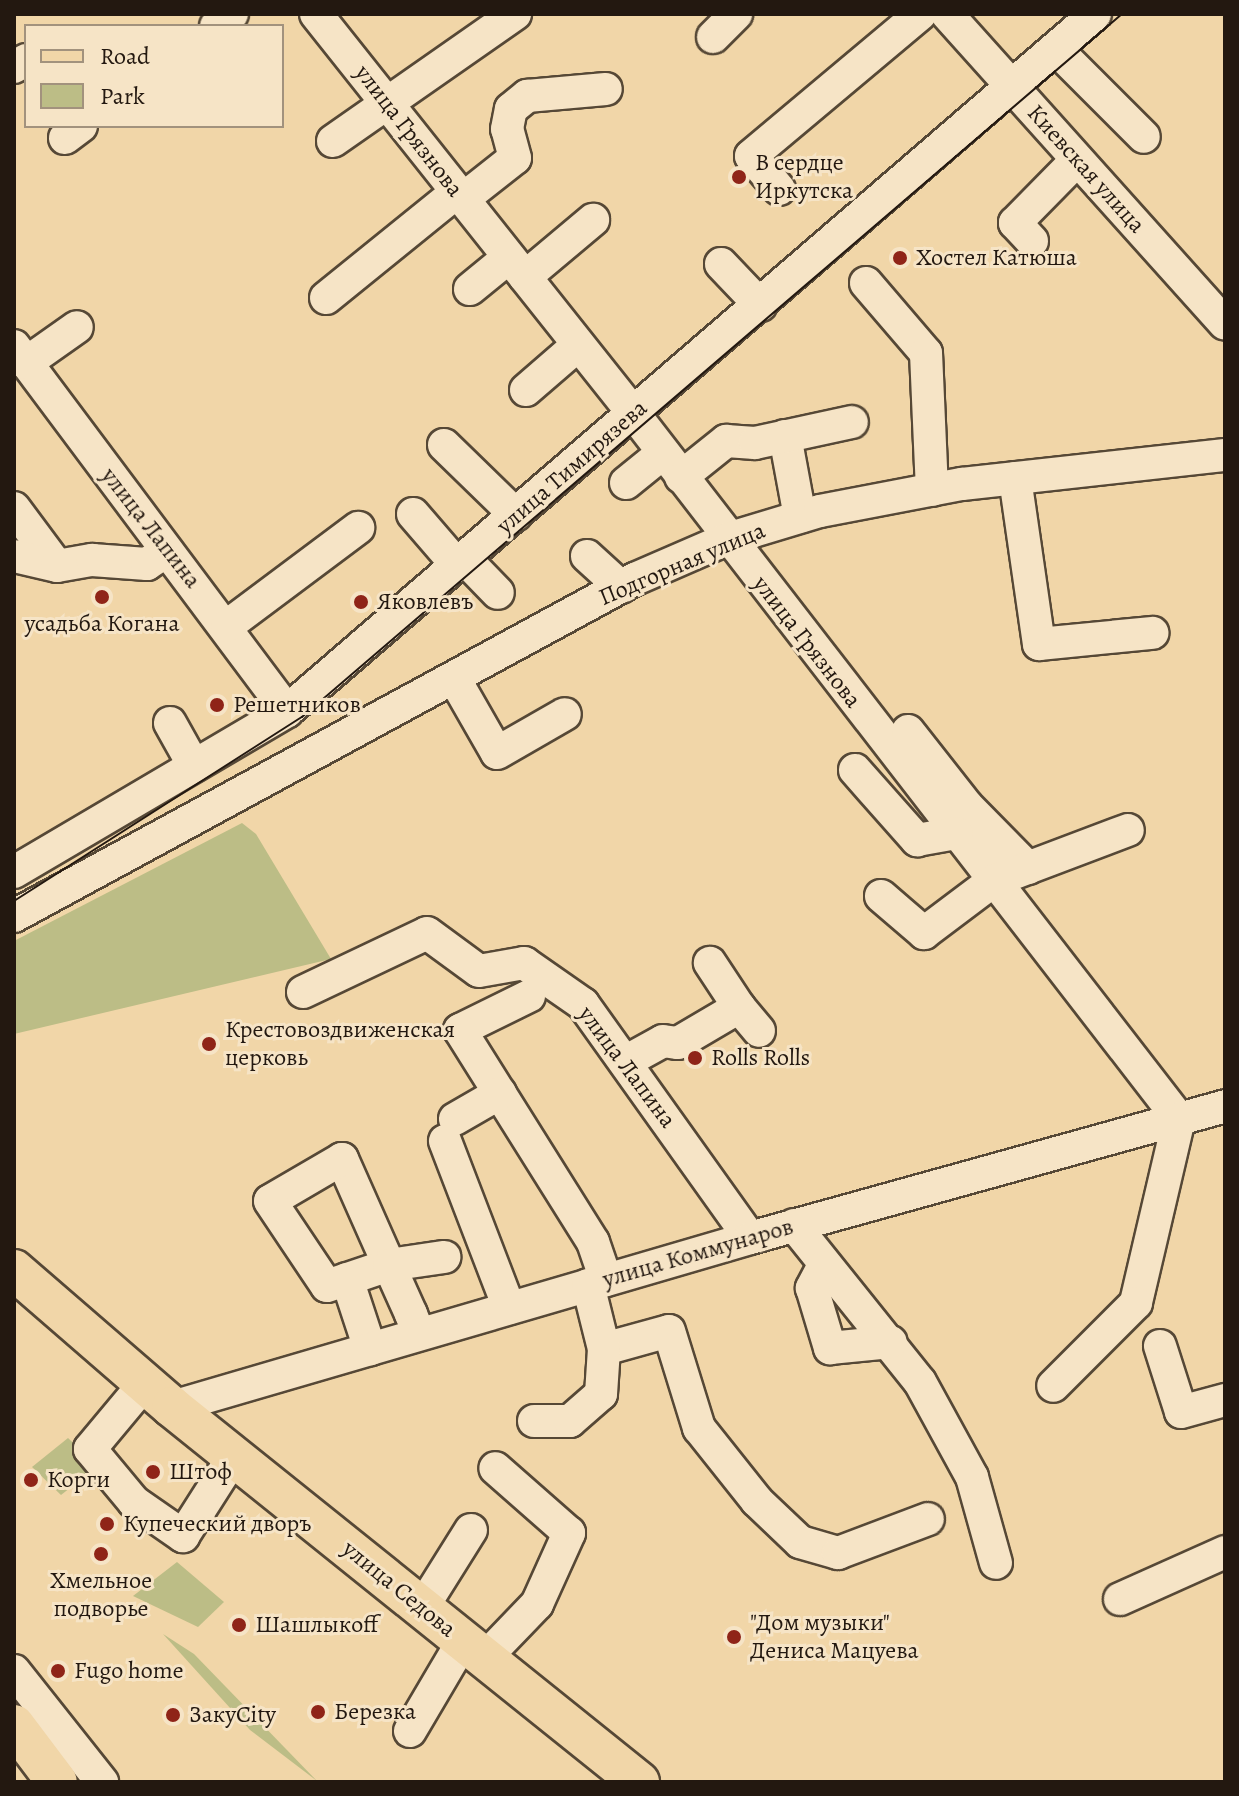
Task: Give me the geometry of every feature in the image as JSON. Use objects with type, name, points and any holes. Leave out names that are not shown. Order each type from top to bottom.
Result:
[{"type":"main road","name":"улица Седова","points":[[14,1270],[159,1395],[474,1649],[623,1777]]},
{"type":"main road","points":[[14,1725],[57,1782]]},
{"type":"street","name":"улица Грязнова","points":[[316,14],[634,414],[727,539],[1179,1119]]},
{"type":"street","points":[[333,141],[515,14]]},
{"type":"street","points":[[713,37],[736,14]]},
{"type":"street","points":[[779,189],[751,156],[920,14]]},
{"type":"street","name":"Киевская улица","points":[[947,14],[1223,319]]},
{"type":"street","name":"улица Тимирязева","points":[[14,872],[287,711],[1095,14]]},
{"type":"street","points":[[1056,49],[1144,137]]},
{"type":"street","points":[[326,298],[515,158],[507,129],[511,109],[527,96],[606,89]]},
{"type":"street","points":[[1032,241],[1015,223],[1077,160]]},
{"type":"street","points":[[470,289],[517,267],[593,220]]},
{"type":"street","points":[[721,264],[760,305]]},
{"type":"street","points":[[866,283],[926,353],[932,490]]},
{"type":"street","points":[[20,354],[77,327]]},
{"type":"street","points":[[526,390],[578,345]]},
{"type":"street","name":"улица Лапина","points":[[20,354],[166,551],[227,626],[287,711]]},
{"type":"street","points":[[626,483],[726,441],[755,443],[852,422]]},
{"type":"street","points":[[785,436],[800,517]]},
{"type":"street","points":[[444,445],[516,515]]},
{"type":"street","name":"Подгорная улица","points":[[14,916],[104,863],[621,587],[727,539],[800,517],[932,490],[1225,455]]},
{"type":"street","points":[[1015,478],[1039,644],[1152,633]]},
{"type":"street","points":[[14,508],[57,566]]},
{"type":"street","points":[[413,514],[461,562],[498,593]]},
{"type":"street","points":[[227,626],[358,528]]},
{"type":"street","points":[[14,556],[57,566],[92,560],[147,564],[166,551]]},
{"type":"street","points":[[587,556],[621,587]]},
{"type":"street","points":[[454,678],[497,753],[565,714]]},
{"type":"street","points":[[170,723],[194,766]]},
{"type":"street","points":[[908,731],[967,806],[1028,868]]},
{"type":"street","points":[[855,770],[917,840],[956,833]]},
{"type":"street","points":[[881,896],[924,933],[993,881],[1128,830]]},
{"type":"street","name":"улица Лапина","points":[[303,992],[427,933],[479,971],[524,963],[583,1004],[750,1238]]},
{"type":"street","points":[[625,1062],[663,1041],[678,1043],[749,1019],[710,963]]},
{"type":"street","points":[[529,996],[460,1030],[593,1242],[604,1349],[601,1394],[570,1421],[534,1421]]},
{"type":"street","points":[[500,1093],[450,1130],[509,1308]]},
{"type":"street","name":"улица Коммунаров","points":[[159,1395],[370,1349],[794,1225],[1225,1106]]},
{"type":"street","points":[[1053,1386],[1136,1303],[1179,1119]]},
{"type":"street","points":[[419,1334],[389,1265],[342,1159],[270,1201],[327,1286],[389,1265],[444,1257]]},
{"type":"street","points":[[794,1225],[823,1267],[891,1342],[920,1382],[972,1477],[996,1563]]},
{"type":"street","points":[[823,1267],[812,1288],[830,1348],[891,1342]]},
{"type":"street","points":[[347,1279],[370,1349]]},
{"type":"street","points":[[604,1349],[669,1331],[699,1428],[757,1501],[800,1542],[838,1553],[928,1519]]},
{"type":"street","points":[[1160,1346],[1181,1412],[1225,1400]]},
{"type":"street","points":[[159,1395],[90,1449],[134,1502],[183,1536],[234,1456]]},
{"type":"street","points":[[410,1731],[474,1649],[537,1604],[569,1533],[495,1468]]},
{"type":"street","points":[[422,1608],[471,1530]]},
{"type":"street","points":[[1120,1599],[1225,1552]]},
{"type":"street","points":[[14,1671],[102,1782]]},
{"type":"green space","points":[[242,823],[256,834],[331,959],[14,1034],[14,941]]},
{"type":"green space","points":[[68,1438],[98,1466],[61,1495],[32,1467]]},
{"type":"green space","points":[[177,1562],[224,1602],[198,1627],[133,1596]]},
{"type":"green space","points":[[163,1634],[194,1654],[317,1781],[250,1730]]},
{"type":"tram line","points":[[14,901],[302,717],[1122,14]]},
{"type":"place","name":"В сердце Иркутска","points":[[739,177]]},
{"type":"place","name":"Хостел Катюша","points":[[900,258]]},
{"type":"place","name":"усадьба Когана","points":[[102,597]]},
{"type":"place","name":"Яковлевъ","points":[[361,602]]},
{"type":"place","name":"Решетников","points":[[217,705]]},
{"type":"place","name":"Крестовоздвиженская церковь","points":[[209,1044]]},
{"type":"place","name":"Rolls Rolls","points":[[695,1058]]},
{"type":"place","name":"Штоф","points":[[153,1472]]},
{"type":"place","name":"Корги","points":[[31,1480]]},
{"type":"place","name":"Купеческий дворъ","points":[[107,1524]]},
{"type":"place","name":"Хмельное подворье","points":[[101,1554]]},
{"type":"place","name":"Шашлыкoff","points":[[239,1625]]},
{"type":"place","name":"\"Дом музыки\" Дениса Мацуева","points":[[734,1637]]},
{"type":"place","name":"Fugo home","points":[[58,1671]]},
{"type":"place","name":"Березка","points":[[318,1712]]},
{"type":"place","name":"ЗакуCity","points":[[173,1715]]}]
